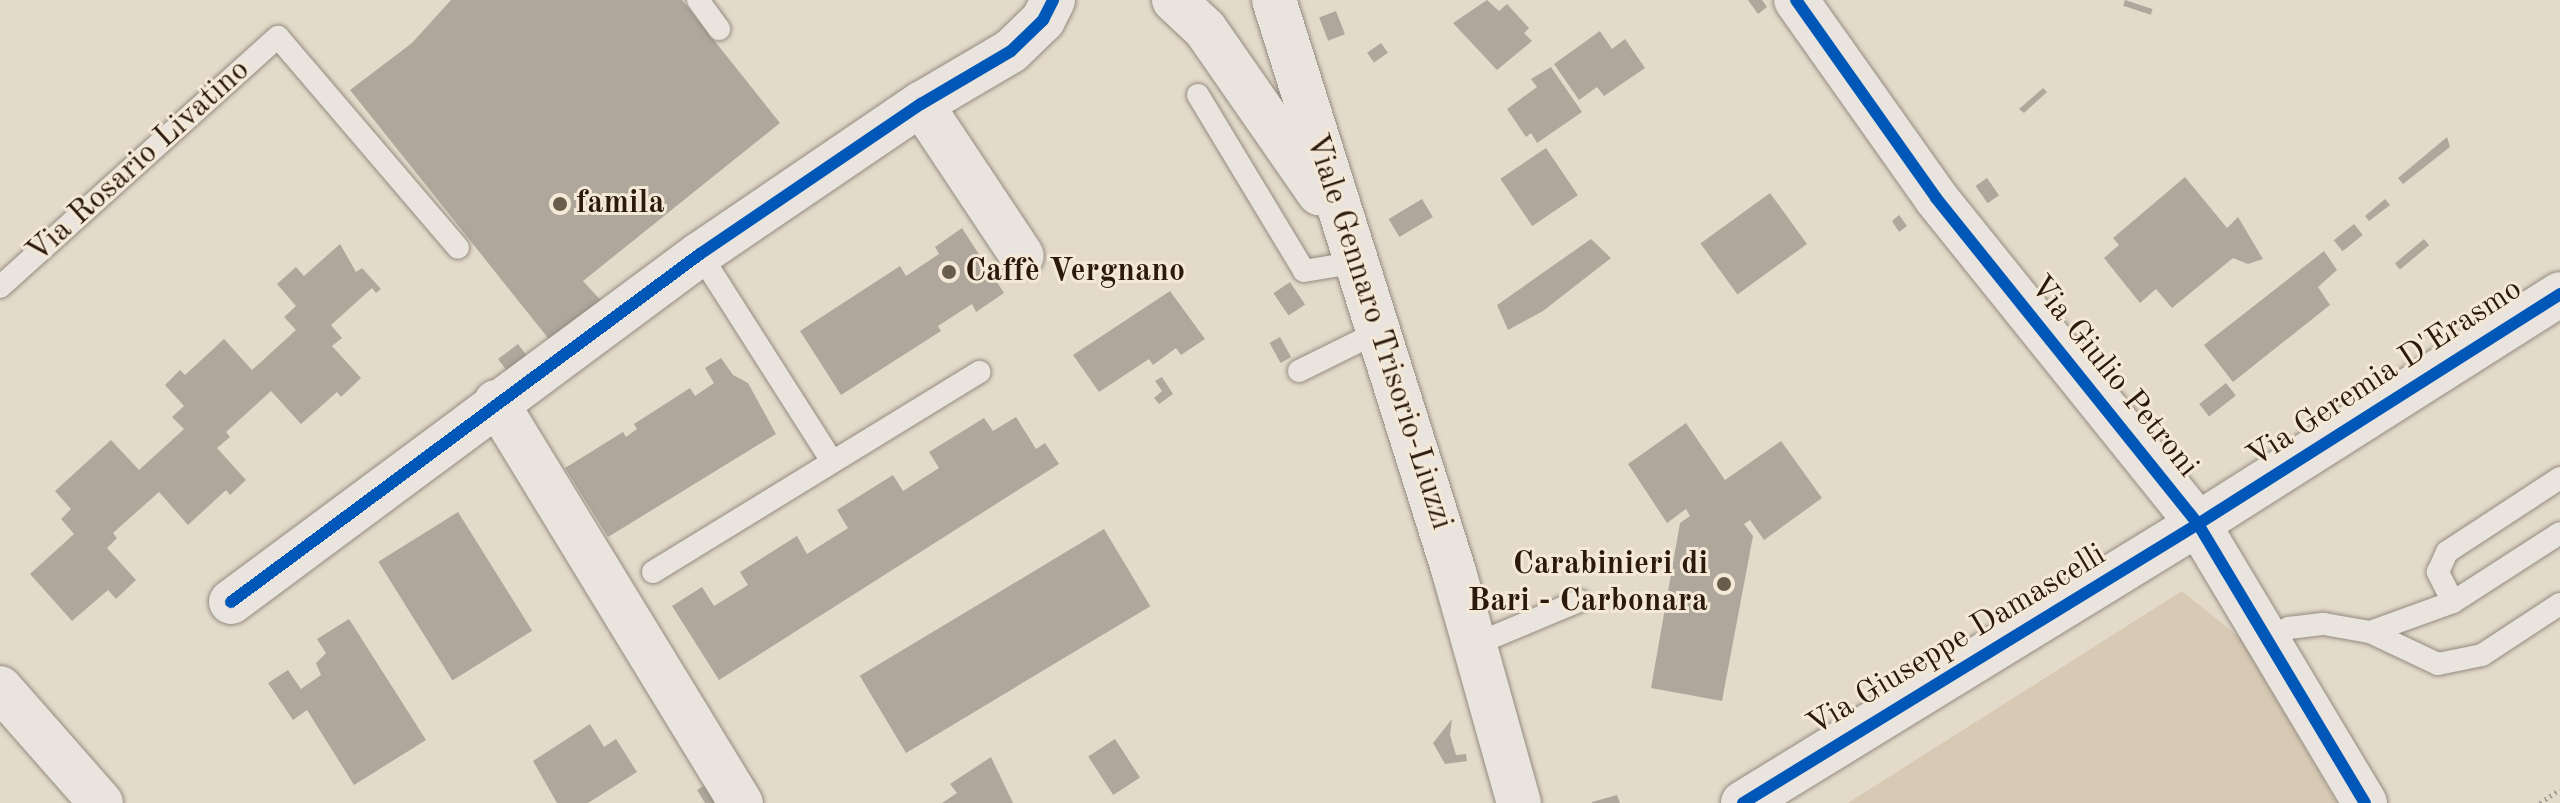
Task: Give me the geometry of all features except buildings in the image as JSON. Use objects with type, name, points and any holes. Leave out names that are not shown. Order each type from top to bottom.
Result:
[{"type":"street","points":[[231,602],[496,402],[700,254],[921,104],[1011,51],[1048,10],[1084,0]]},
{"type":"street","points":[[1174,0],[1205,29],[1350,244]]},
{"type":"street","name":"Viale Gennaro Trisorio-Liuzzi","points":[[1274,0],[1476,644],[1519,803]]},
{"type":"street","name":"Via Giulio Petroni","points":[[1796,0],[1936,198],[2198,524],[2365,803]]},
{"type":"street","points":[[921,104],[1022,256]]},
{"type":"street","name":"Via Geremia D'Erasmo","points":[[2198,524],[2560,294]]},
{"type":"street","points":[[496,402],[741,803]]},
{"type":"street","name":"Via Giuseppe Damascelli","points":[[1743,803],[2198,524]]},
{"type":"street","points":[[0,688],[101,803]]},
{"type":"lane","points":[[698,0],[719,29]]},
{"type":"lane","name":"Via Rosario Livatino","points":[[0,287],[278,37],[458,248]]},
{"type":"lane","points":[[1198,95],[1304,271],[1350,244]]},
{"type":"lane","points":[[700,254],[832,461]]},
{"type":"lane","points":[[1299,371],[1380,331]]},
{"type":"lane","points":[[653,572],[980,372]]},
{"type":"lane","points":[[2453,602],[2438,572],[2447,552],[2560,478]]},
{"type":"lane","points":[[2370,632],[2453,602],[2560,533]]},
{"type":"lane","points":[[1476,644],[1579,601]]},
{"type":"lane","points":[[2267,640],[2289,628],[2324,624],[2370,632],[2438,664],[2482,655],[2560,604]]},
{"type":"path","points":[[2540,803],[2560,789]]},
{"type":"shaded area","points":[[2182,591],[2240,638],[2337,803],[1848,803]]},
{"type":"cycle path","points":[[231,602],[700,254],[921,104],[1011,51],[1043,20],[1053,0]]},
{"type":"cycle path","points":[[1796,0],[1936,198],[2198,524],[2365,803]]},
{"type":"cycle path","points":[[1743,803],[2198,524],[2560,294]]},
{"type":"place","name":"famila","points":[[560,204]]},
{"type":"place","name":"Caffè Vergnano","points":[[949,272]]},
{"type":"place","name":"Carabinieri di Bari - Carbonara","points":[[1724,584]]}]
